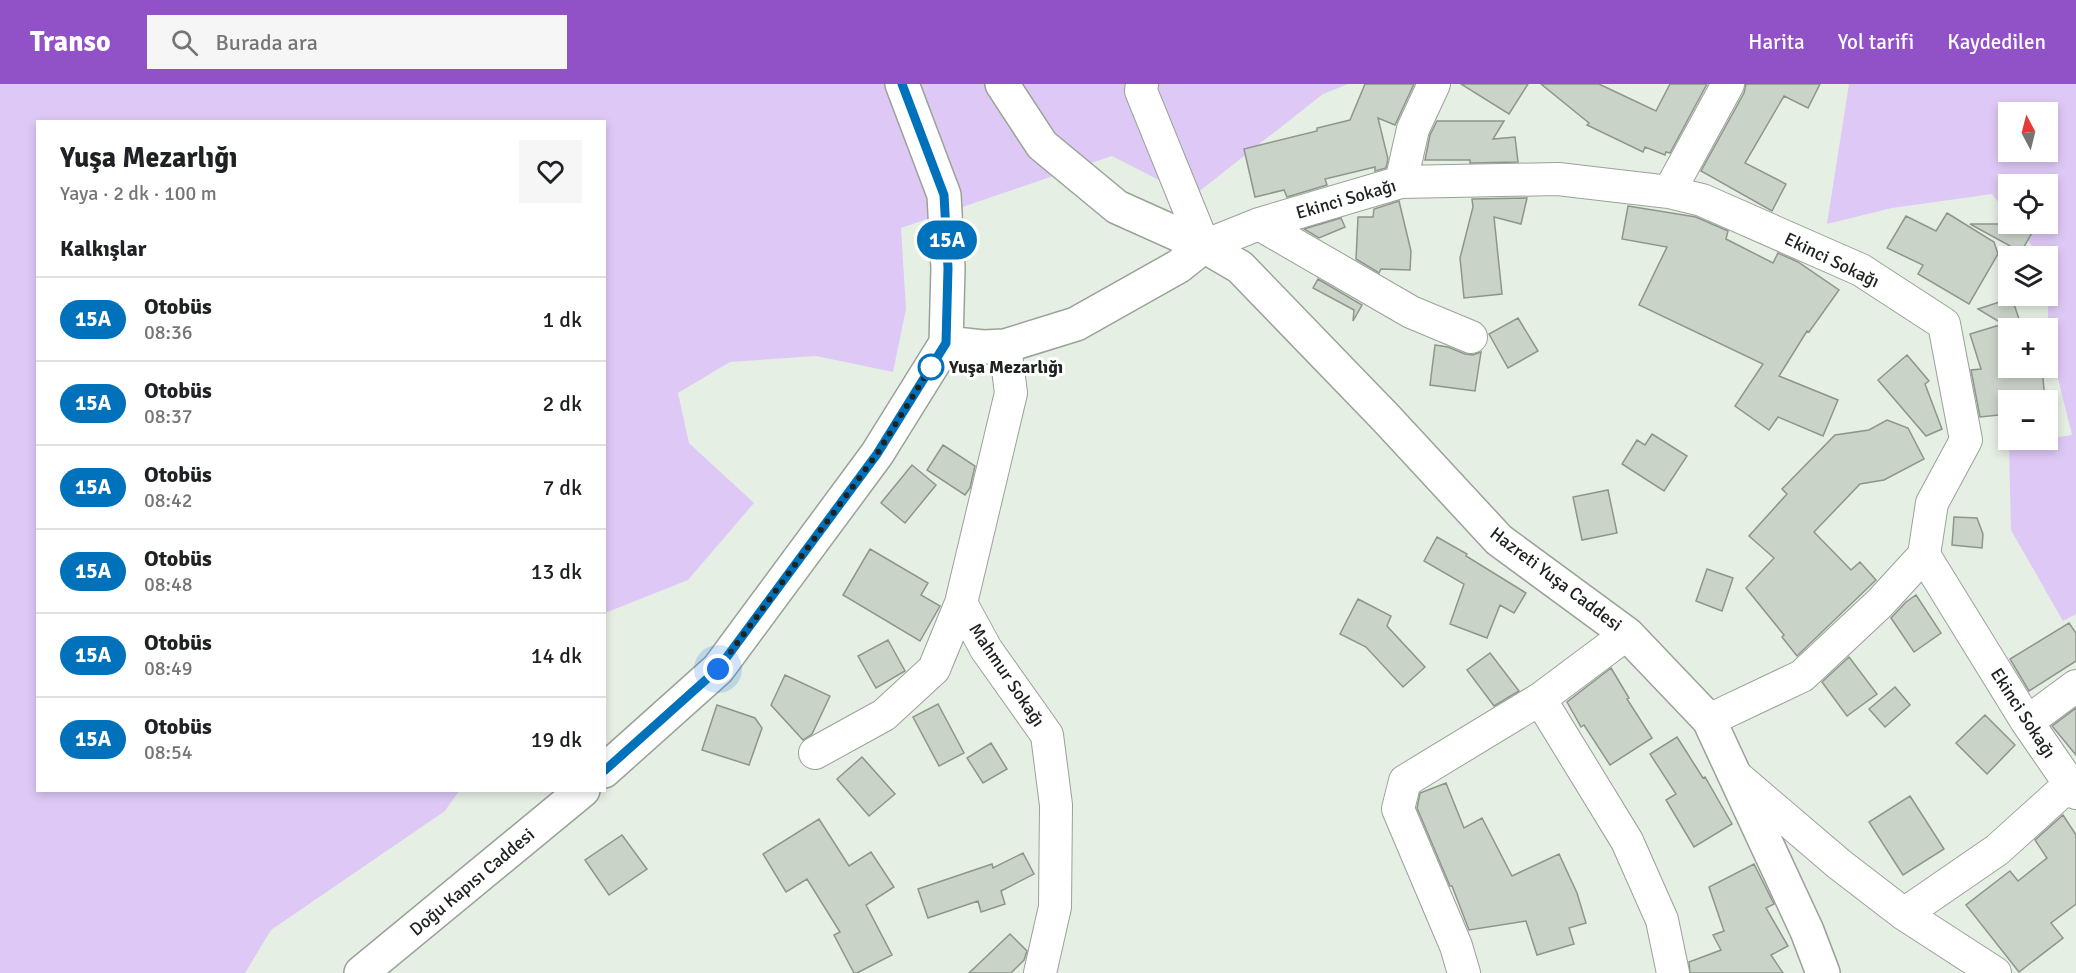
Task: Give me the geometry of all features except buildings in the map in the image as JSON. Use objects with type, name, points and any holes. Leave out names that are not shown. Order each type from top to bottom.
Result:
[{"type":"street","points":[[606,769],[718,669],[877,454],[946,343],[948,268],[944,195],[902,84]]},
{"type":"street","name":"Hazreti Yuşa Caddesi","points":[[1002,84],[1041,144],[1117,207],[1204,246],[1240,267],[1386,418],[1499,540],[1627,634],[1709,720],[1808,931],[1823,973]]},
{"type":"street","points":[[946,343],[983,347],[1005,346],[1076,324],[1179,266],[1204,246],[1141,91],[1142,84]]},
{"type":"street","points":[[1401,182],[1413,129],[1434,84]]},
{"type":"street","points":[[1669,192],[1728,84]]},
{"type":"street","name":"Ekinci Sokağı","points":[[1204,246],[1258,224],[1401,182],[1558,179],[1669,192],[1702,200],[1861,270],[1944,324],[1966,440],[1932,503],[1924,555],[2027,722],[2073,789]]},
{"type":"street","points":[[1258,224],[1411,312],[1471,337]]},
{"type":"street","name":"Mahmur Sokağı","points":[[1005,346],[1011,393],[961,603],[986,648],[1047,735],[1056,805],[1055,907],[1040,973]]},
{"type":"street","points":[[1709,720],[1802,676],[1880,603],[1924,555]]},
{"type":"street","points":[[815,753],[884,715],[934,669],[961,603]]},
{"type":"street","points":[[1464,973],[1456,946],[1398,809],[1405,781],[1540,699],[1627,634]]},
{"type":"street","points":[[2027,722],[2076,686]]},
{"type":"street","points":[[1540,699],[1627,842],[1662,920],[1673,973]]},
{"type":"street","points":[[1736,776],[1839,864],[1904,914],[1995,973]]},
{"type":"street","points":[[1904,914],[1997,850],[2073,789]]},
{"type":"street","name":"Doğu Kapısı Caddesi","points":[[361,973],[581,792]]},
{"type":"shaded area","points":[[0,84],[1348,84],[1323,94],[1192,197],[1112,156],[901,228],[906,309],[893,372],[816,356],[730,362],[678,393],[689,443],[754,503],[688,580],[606,613],[606,120],[36,120],[36,792],[458,792],[445,811],[271,930],[245,973],[0,973]]},
{"type":"shaded area","points":[[1849,84],[2076,84],[2076,614],[2063,621],[2011,530],[2009,450],[2058,450],[2058,437],[2072,435],[2058,378],[2058,318],[2048,318],[2048,306],[2058,306],[2058,246],[2032,246],[2023,234],[2058,234],[2058,174],[1998,174],[1998,202],[1992,194],[1892,208],[1827,224]]},
{"type":"bus line","name":"15A","points":[[606,769],[718,669],[877,454],[946,343],[948,268],[944,195],[902,84]]},
{"type":"place","name":"Yuşa Mezarlığı","points":[[931,367]]},
{"type":"route","points":[[718,669],[877,454],[934,362],[931,367]]}]
